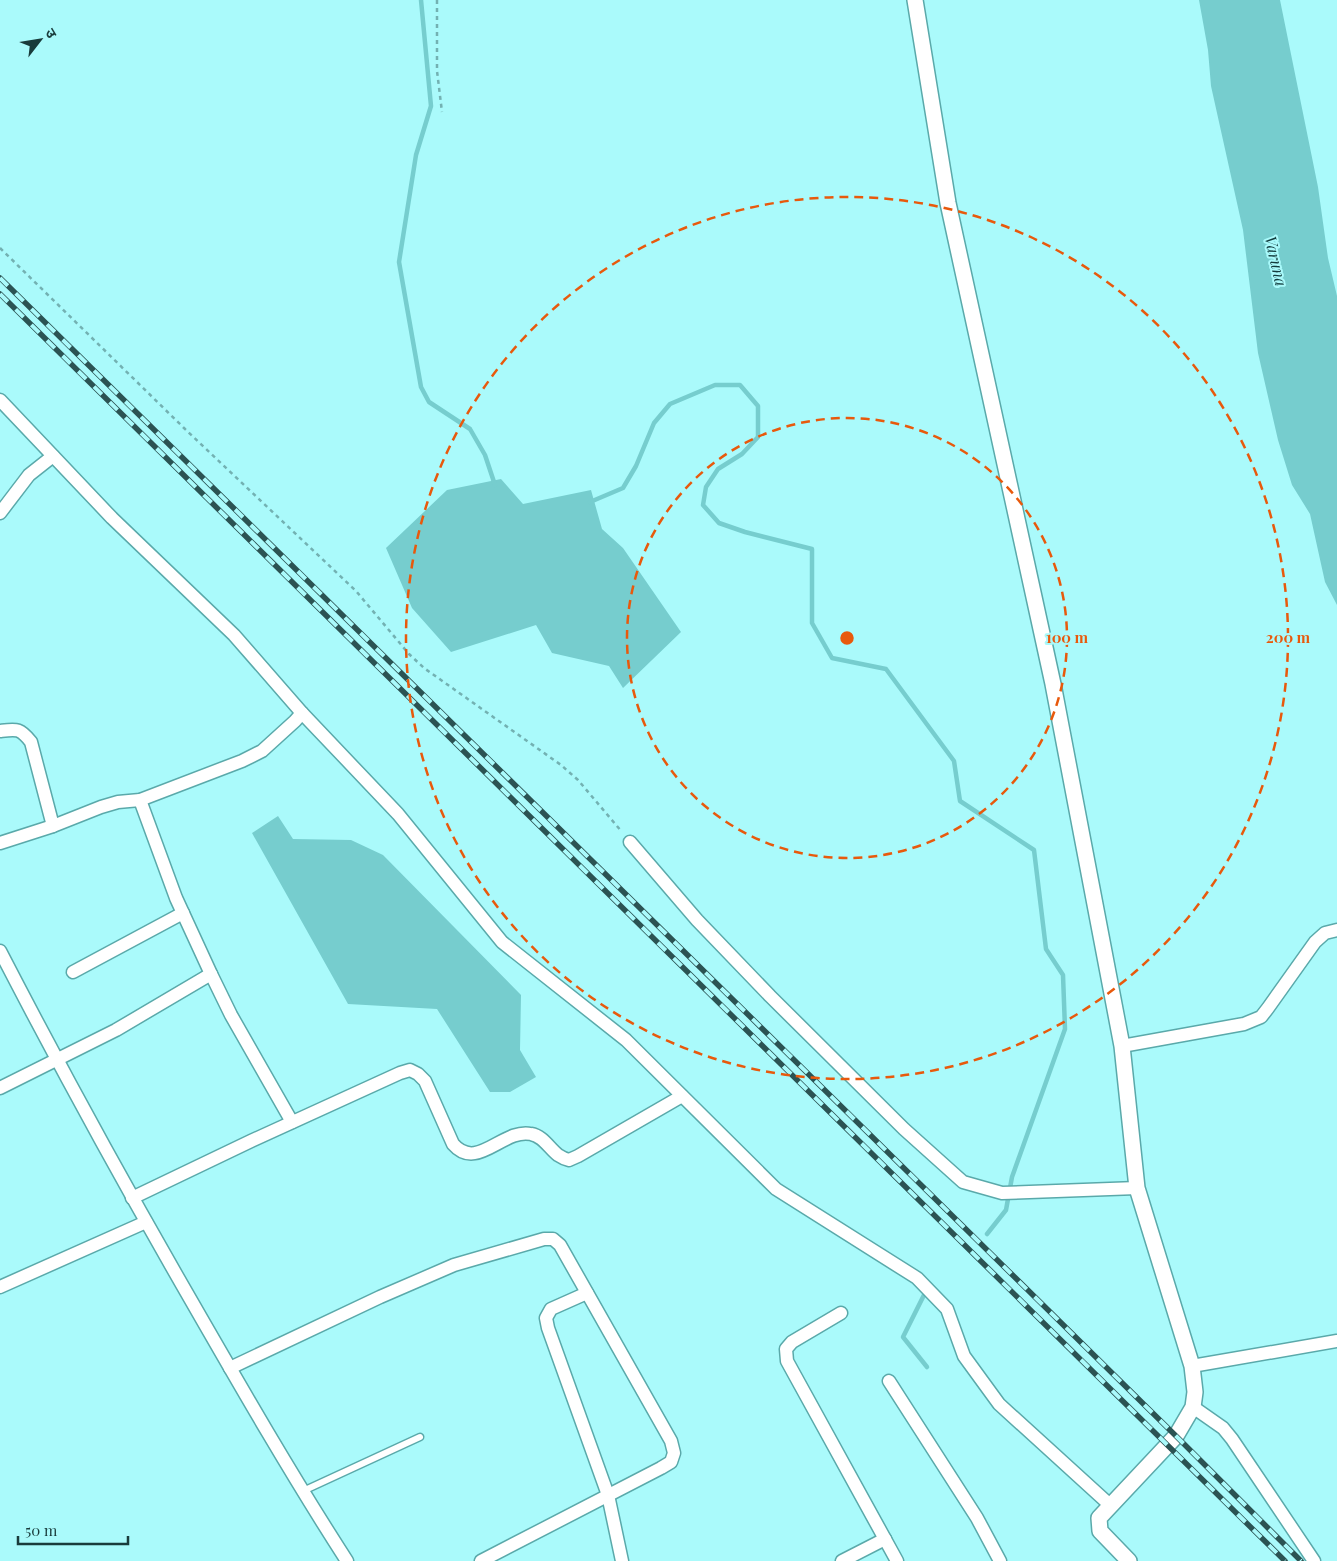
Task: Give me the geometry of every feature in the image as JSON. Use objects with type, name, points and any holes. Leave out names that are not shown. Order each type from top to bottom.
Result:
[{"type":"street","points":[[915,0],[948,203],[1053,684],[1122,1046],[1137,1188],[1192,1366],[1195,1392],[1192,1407],[1176,1436],[1099,1518],[1100,1531],[1129,1561]]},
{"type":"street","points":[[0,400],[112,518],[234,635],[302,713],[398,814],[502,942],[626,1040],[776,1189],[917,1278],[947,1309],[964,1356],[999,1404],[1110,1505]]},
{"type":"street","points":[[0,513],[29,475],[53,456]]},
{"type":"street","points":[[0,843],[53,826],[100,807],[118,802],[140,800],[249,758],[262,750],[302,713]]},
{"type":"street","points":[[0,731],[14,729],[23,732],[31,742],[53,826]]},
{"type":"street","points":[[140,800],[176,898],[211,974],[231,1015],[292,1122]]},
{"type":"street","points":[[630,842],[697,920],[770,996],[904,1128],[963,1182],[1002,1193],[1137,1188]]},
{"type":"street","points":[[73,972],[183,914]]},
{"type":"street","points":[[1122,1046],[1244,1024],[1261,1016],[1315,942],[1324,933],[1337,930]]},
{"type":"street","points":[[0,951],[56,1061],[132,1198],[302,1491],[347,1561]]},
{"type":"street","points":[[0,1088],[116,1030],[211,974]]},
{"type":"street","points":[[132,1198],[292,1122],[410,1070],[418,1074],[425,1081],[453,1144],[460,1151],[468,1154],[476,1153],[520,1133],[532,1134],[541,1138],[559,1156],[569,1160],[682,1096]]},
{"type":"street","points":[[0,1286],[146,1222]]},
{"type":"street","points":[[230,1368],[454,1264],[544,1239],[553,1239],[560,1245],[671,1441],[674,1453],[672,1462],[481,1561]]},
{"type":"street","points":[[587,1293],[551,1309],[546,1318],[608,1495],[622,1561]]},
{"type":"street","points":[[841,1313],[792,1342],[786,1349],[787,1360],[897,1561]]},
{"type":"street","points":[[1192,1366],[1337,1341]]},
{"type":"street","points":[[890,1380],[976,1518],[1000,1561]]},
{"type":"street","points":[[1192,1407],[1223,1428],[1232,1439],[1314,1561]]},
{"type":"street","points":[[842,1561],[885,1539]]},
{"type":"lane","points":[[302,1491],[420,1437]]},
{"type":"path","points":[[437,0],[437,71],[442,112]]},
{"type":"path","points":[[0,248],[184,428],[356,591],[408,654],[424,668],[567,770],[578,780],[630,842]]},
{"type":"water","name":"Varuna","points":[[1199,0],[1280,0],[1318,187],[1328,258],[1337,296],[1337,605],[1325,582],[1310,514],[1292,485],[1278,440],[1258,353],[1243,230],[1211,86],[1208,50]]},
{"type":"water","points":[[501,479],[523,504],[591,490],[602,529],[623,548],[681,632],[623,688],[609,666],[552,653],[536,625],[451,652],[412,608],[386,548],[447,490]]},
{"type":"water","points":[[278,816],[293,839],[351,840],[383,855],[521,995],[520,1050],[536,1077],[510,1092],[490,1092],[437,1009],[348,1004],[252,833]]},
{"type":"waterway","points":[[421,0],[431,106],[416,155],[399,262],[421,387],[429,402],[470,429],[485,455],[495,485]]},
{"type":"waterway","points":[[590,502],[623,488],[636,466],[654,423],[670,404],[715,385],[740,385],[758,406],[758,437],[742,454],[718,469],[706,487],[703,505],[719,523],[745,532],[812,549],[812,623],[832,658],[886,669],[954,761],[960,801],[1034,850],[1046,949],[1063,975],[1065,1029],[1012,1177],[1006,1210],[987,1234]]},
{"type":"waterway","points":[[925,1293],[903,1337],[927,1367]]},
{"type":"railway","points":[[0,278],[1301,1561]]},
{"type":"railway","points":[[0,294],[1285,1561]]}]
